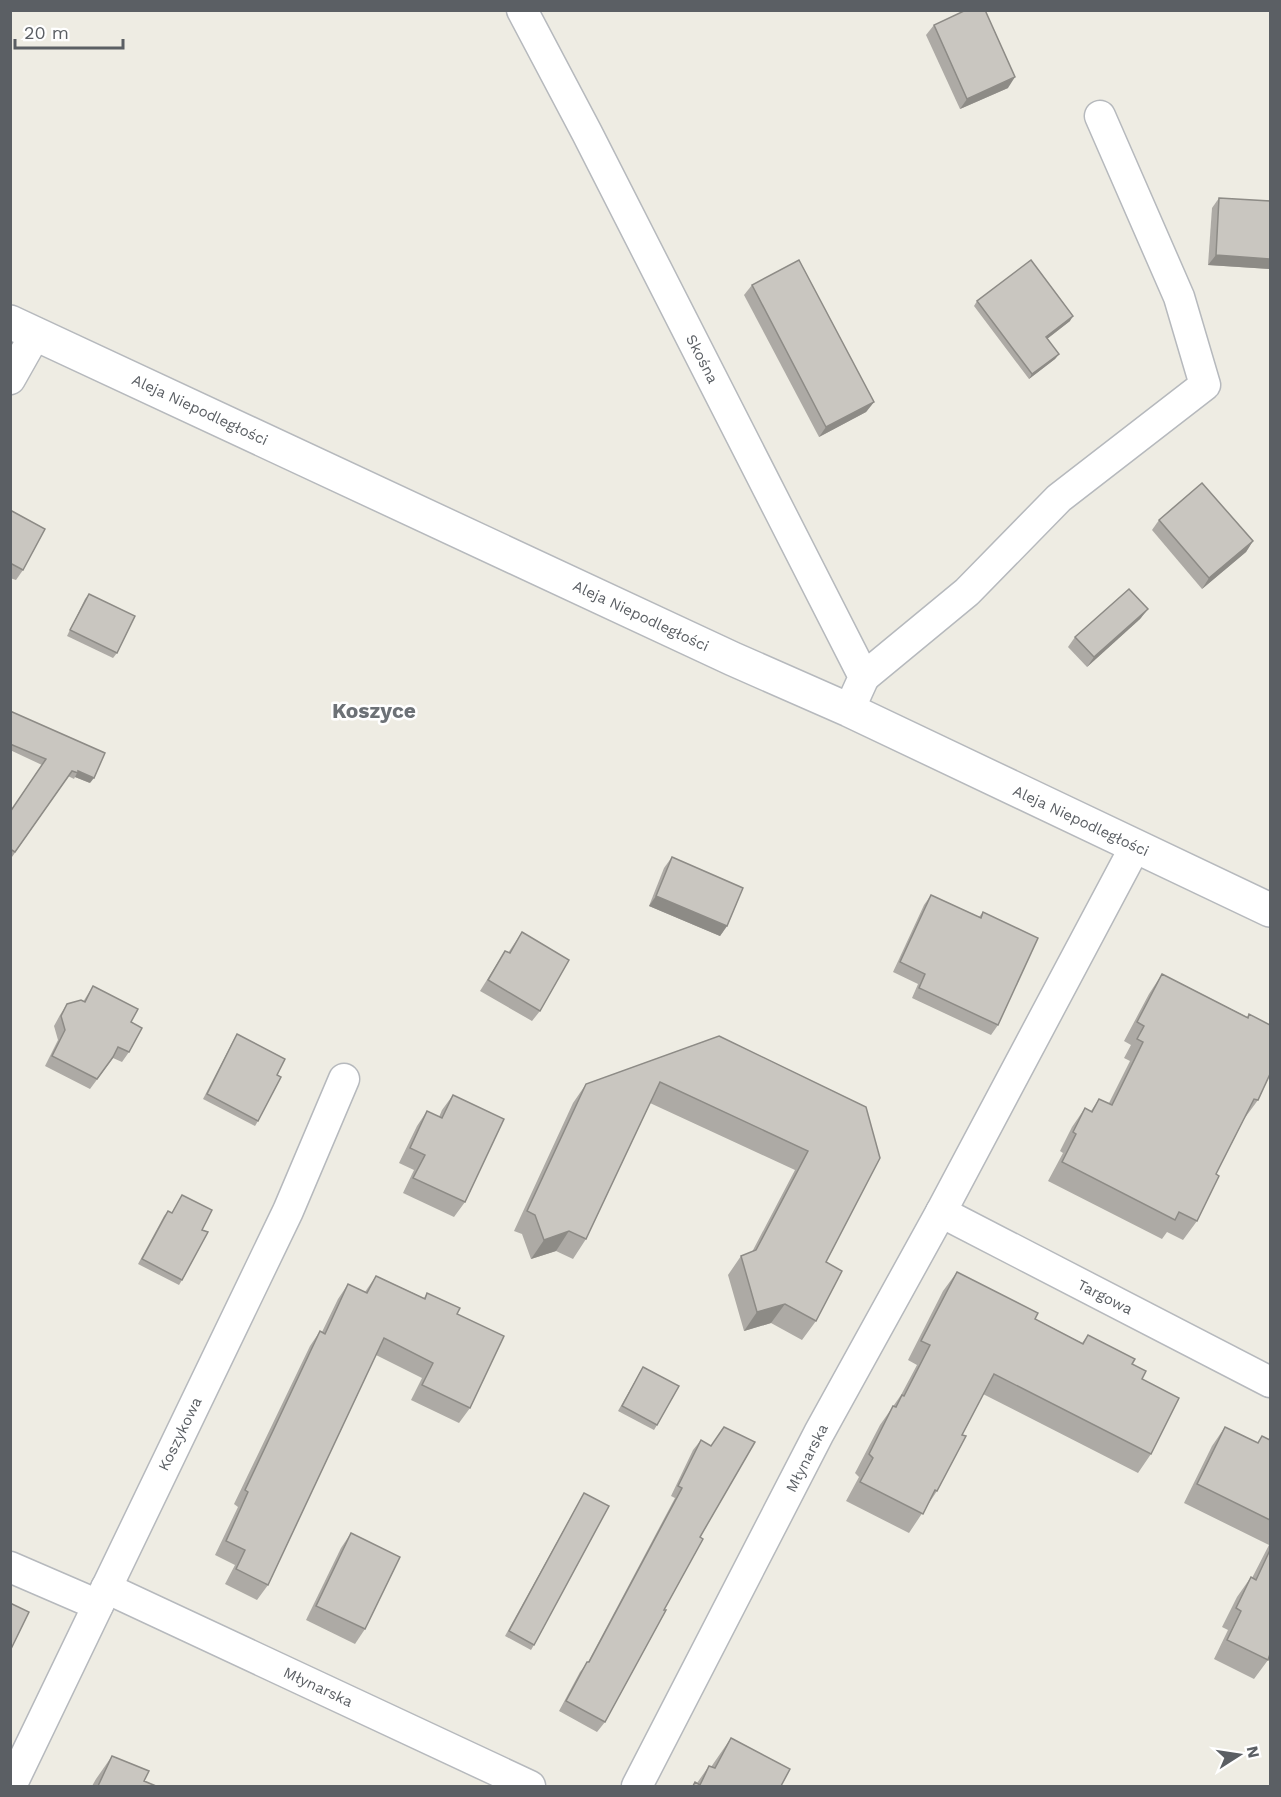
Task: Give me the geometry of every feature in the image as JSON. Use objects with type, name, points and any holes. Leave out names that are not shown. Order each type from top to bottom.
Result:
[{"type":"street","name":"Skośna","points":[[522,10],[864,677]]},
{"type":"street","points":[[849,710],[864,677],[967,592],[1059,498],[1205,385],[1179,297],[1100,116]]},
{"type":"street","points":[[10,379],[23,328]]},
{"type":"street","name":"Aleja Niepodległości","points":[[23,328],[722,654],[849,710],[1270,910]]},
{"type":"street","name":"Młynarska","points":[[637,1786],[819,1433],[1135,847]]},
{"type":"street","name":"Koszykowa","points":[[11,1786],[294,1199],[344,1079]]},
{"type":"street","name":"Targowa","points":[[940,1212],[1270,1382]]},
{"type":"street","name":"Młynarska","points":[[10,1567],[102,1597],[530,1786]]},
{"type":"building","points":[[966,10],[985,10],[1015,77],[967,99],[934,25]]},
{"type":"building","points":[[1219,198],[1270,201],[1270,259],[1216,255]]},
{"type":"building","points":[[799,260],[874,402],[826,427],[752,285]]},
{"type":"building","points":[[1031,260],[1073,316],[1046,337],[1059,354],[1032,374],[977,301]]},
{"type":"building","points":[[1202,483],[1253,541],[1209,578],[1159,520]]},
{"type":"building","points":[[10,510],[45,529],[23,570],[10,563]]},
{"type":"building","points":[[1129,589],[1148,609],[1094,657],[1075,637]]},
{"type":"building","points":[[89,594],[135,616],[117,653],[70,630]]},
{"type":"building","points":[[10,711],[105,753],[94,778],[78,771],[78,773],[72,771],[15,852],[10,849],[10,812],[46,759],[10,744]]},
{"type":"building","points":[[672,857],[743,888],[727,926],[656,896]]},
{"type":"building","points":[[931,895],[981,918],[983,912],[1038,938],[998,1025],[919,988],[925,974],[900,962]]},
{"type":"building","points":[[522,932],[569,960],[540,1011],[488,980],[505,951],[510,953]]},
{"type":"building","points":[[1162,974],[1248,1018],[1249,1014],[1270,1025],[1270,1074],[1258,1100],[1254,1099],[1216,1174],[1219,1176],[1197,1221],[1179,1212],[1175,1220],[1062,1162],[1076,1134],[1073,1132],[1085,1108],[1092,1112],[1099,1099],[1112,1105],[1143,1042],[1137,1039],[1144,1026],[1137,1022]]},
{"type":"building","points":[[93,986],[138,1009],[131,1022],[142,1028],[129,1052],[118,1047],[97,1079],[52,1056],[65,1030],[61,1016],[67,1004],[81,1000],[85,1002]]},
{"type":"building","points":[[237,1034],[285,1059],[277,1075],[281,1077],[258,1121],[207,1094]]},
{"type":"building","points":[[719,1036],[866,1107],[880,1158],[826,1262],[842,1271],[816,1321],[785,1304],[757,1312],[741,1256],[756,1250],[808,1151],[660,1082],[586,1239],[569,1231],[544,1240],[535,1215],[527,1211],[586,1084]]},
{"type":"building","points":[[453,1095],[504,1119],[465,1202],[413,1178],[425,1155],[410,1148],[427,1111],[442,1118]]},
{"type":"building","points":[[182,1195],[212,1210],[202,1230],[208,1232],[182,1280],[142,1259],[168,1211],[172,1213]]},
{"type":"building","points":[[957,1272],[1038,1313],[1035,1319],[1083,1344],[1088,1335],[1135,1359],[1132,1364],[1146,1371],[1142,1379],[1179,1398],[1151,1454],[994,1374],[962,1435],[966,1436],[923,1514],[860,1482],[873,1458],[869,1454],[893,1406],[896,1407],[902,1395],[904,1396],[930,1345],[921,1341]]},
{"type":"building","points":[[376,1276],[425,1299],[427,1293],[460,1308],[457,1314],[504,1336],[470,1408],[422,1385],[433,1363],[384,1338],[268,1585],[236,1569],[245,1550],[226,1541],[248,1492],[245,1490],[320,1331],[325,1334],[348,1284],[367,1293]]},
{"type":"building","points":[[643,1367],[679,1386],[657,1425],[622,1406]]},
{"type":"building","points":[[724,1427],[755,1442],[700,1537],[703,1539],[605,1722],[566,1701],[682,1488],[678,1486],[701,1440],[711,1446]]},
{"type":"building","points":[[1225,1427],[1258,1443],[1262,1436],[1270,1440],[1270,1520],[1197,1484]]},
{"type":"building","points":[[584,1493],[609,1506],[534,1645],[509,1631]]},
{"type":"building","points":[[351,1533],[400,1557],[365,1629],[316,1606]]},
{"type":"building","points":[[1270,1550],[1270,1654],[1268,1660],[1227,1640],[1241,1611],[1236,1608],[1251,1577],[1256,1580]]},
{"type":"building","points":[[10,1603],[29,1612],[10,1651]]},
{"type":"building","points":[[731,1738],[790,1769],[781,1786],[693,1786],[695,1782],[700,1785],[709,1766],[715,1768]]},
{"type":"building","points":[[112,1756],[149,1771],[144,1781],[156,1786],[98,1786]]},
{"type":"district","name":"Koszyce","points":[[374,710]]}]
